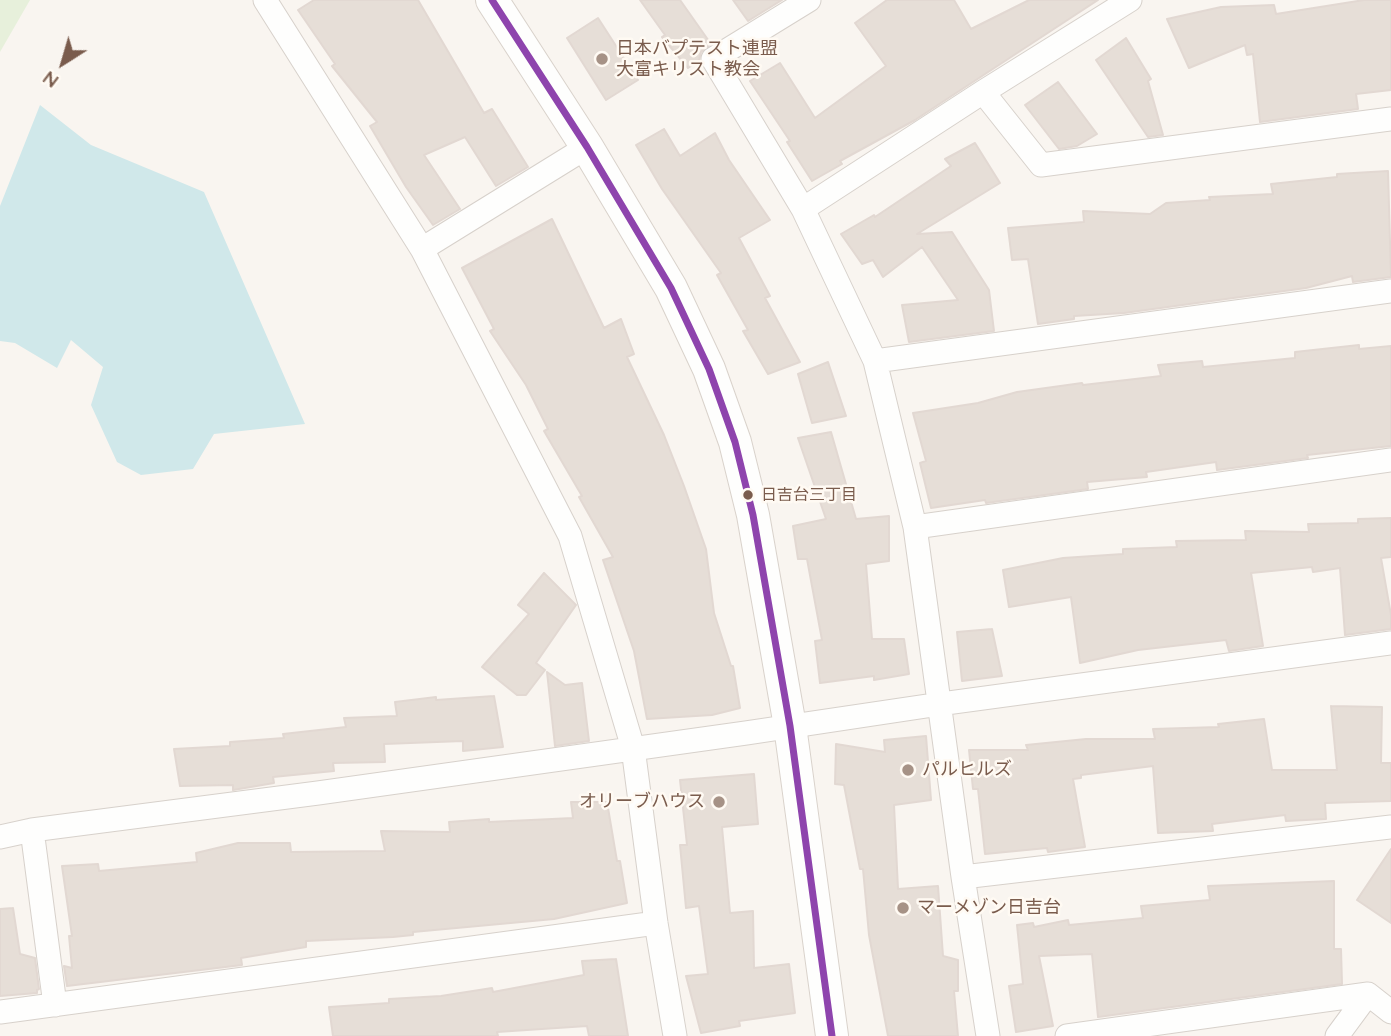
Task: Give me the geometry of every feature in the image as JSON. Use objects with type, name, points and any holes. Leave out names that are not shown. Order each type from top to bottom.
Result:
[{"type":"street","points":[[265,0],[422,249],[570,536],[633,748],[656,923],[675,1036]]},
{"type":"street","points":[[492,0],[587,146],[671,288],[709,369],[735,442],[753,515],[790,726],[832,1036]]},
{"type":"street","points":[[809,0],[713,59],[803,209],[875,361],[915,527],[963,877],[988,1036]]},
{"type":"street","points":[[803,209],[982,92],[1130,0]]},
{"type":"street","points":[[982,92],[1041,165],[1391,119]]},
{"type":"street","points":[[422,249],[587,146]]},
{"type":"street","points":[[875,361],[1391,291]]},
{"type":"street","points":[[915,527],[1391,460]]},
{"type":"street","points":[[0,837],[32,830],[318,793],[1391,643]]},
{"type":"street","points":[[963,877],[1391,827]]},
{"type":"street","points":[[32,830],[55,1004]]},
{"type":"street","points":[[0,1012],[656,923]]},
{"type":"street","points":[[1068,1036],[1368,994],[1391,1012]]},
{"type":"street","points":[[1337,1036],[1368,994]]},
{"type":"green space","points":[[0,0],[30,0],[0,52]]},
{"type":"water","points":[[40,105],[91,145],[204,192],[305,424],[214,434],[193,469],[141,475],[117,462],[91,405],[103,367],[71,340],[57,368],[15,343],[0,341],[0,206]]},
{"type":"building","points":[[314,0],[418,0],[484,113],[492,109],[528,167],[496,186],[465,137],[424,155],[460,209],[433,225],[406,187],[370,126],[377,122],[332,66],[335,64],[298,10]]},
{"type":"building","points":[[640,0],[680,0],[711,44],[701,52],[699,60],[688,68],[662,37],[665,35]]},
{"type":"building","points":[[733,0],[782,0],[748,21]]},
{"type":"building","points":[[887,0],[954,0],[971,29],[1029,0],[1098,0],[915,120],[840,161],[842,164],[812,181],[787,142],[790,141],[750,81],[780,63],[815,118],[886,66],[855,23]]},
{"type":"building","points":[[1364,0],[1391,0],[1391,90],[1356,94],[1358,109],[1260,122],[1253,54],[1247,55],[1245,45],[1189,68],[1167,19],[1221,7],[1274,5],[1276,14]]},
{"type":"building","name":"日本バプテスト連盟 大富キリスト教会","points":[[598,18],[638,80],[606,100],[567,38]]},
{"type":"building","points":[[1126,38],[1151,79],[1148,81],[1163,135],[1148,137],[1096,60]]},
{"type":"building","points":[[1058,82],[1097,134],[1077,146],[1059,149],[1025,105]]},
{"type":"building","points":[[664,129],[680,156],[715,133],[729,160],[770,220],[739,238],[770,296],[765,298],[800,362],[768,374],[743,331],[748,330],[717,275],[721,273],[662,189],[636,145]]},
{"type":"building","points":[[975,143],[1000,183],[917,234],[952,232],[989,290],[994,331],[909,342],[902,305],[958,300],[922,247],[883,277],[873,260],[862,264],[841,234],[874,215],[875,217],[951,166],[945,159]]},
{"type":"building","points":[[1388,171],[1391,277],[1353,282],[1352,276],[1306,288],[1124,313],[1074,316],[1074,319],[1038,324],[1028,259],[1012,260],[1008,228],[1084,222],[1083,211],[1150,214],[1166,203],[1210,200],[1209,197],[1273,194],[1271,184],[1337,177],[1337,174]]},
{"type":"building","points":[[552,219],[604,328],[621,319],[634,354],[627,357],[664,435],[706,549],[714,613],[733,666],[740,708],[712,715],[647,719],[634,651],[603,560],[613,557],[579,497],[582,496],[544,431],[548,429],[526,385],[490,331],[494,329],[462,268]]},
{"type":"building","points":[[1359,345],[1359,349],[1391,346],[1391,446],[1307,455],[1308,458],[1217,470],[1216,462],[1146,472],[1147,477],[1087,482],[1088,489],[931,508],[920,463],[926,461],[913,413],[978,403],[1017,392],[1161,376],[1158,365],[1202,361],[1203,367],[1295,358],[1295,352]]},
{"type":"building","points":[[828,362],[846,416],[812,423],[798,374]]},
{"type":"building","points":[[831,432],[856,519],[889,516],[889,561],[866,564],[872,639],[904,639],[909,674],[874,680],[874,676],[820,683],[815,641],[822,640],[807,559],[798,559],[793,526],[826,519],[798,438]]},
{"type":"building","points":[[1391,518],[1391,557],[1381,558],[1391,629],[1345,635],[1340,568],[1313,572],[1312,567],[1251,573],[1263,646],[1229,651],[1226,640],[1138,650],[1080,663],[1071,597],[1009,607],[1003,570],[1063,558],[1123,554],[1123,549],[1177,547],[1176,541],[1246,540],[1245,531],[1309,532],[1308,524],[1358,523],[1358,519]]},
{"type":"building","points":[[544,573],[576,605],[536,663],[545,670],[526,695],[517,695],[482,667],[529,614],[518,605]]},
{"type":"building","points":[[992,629],[1002,676],[962,681],[957,632]]},
{"type":"building","points":[[547,672],[565,685],[582,683],[589,741],[555,746]]},
{"type":"building","points":[[494,696],[503,747],[463,751],[463,741],[384,744],[385,762],[333,763],[334,771],[273,777],[274,783],[233,790],[233,785],[180,786],[174,749],[230,746],[230,742],[284,738],[283,734],[346,727],[344,718],[397,716],[395,702],[436,697],[436,700]]},
{"type":"building","points":[[1331,706],[1382,707],[1381,763],[1391,763],[1391,801],[1325,803],[1326,819],[1286,821],[1285,815],[1212,824],[1213,831],[1158,833],[1153,766],[1081,775],[1081,778],[1073,779],[1085,847],[1048,852],[1047,848],[985,854],[978,789],[973,789],[969,750],[1028,750],[1026,745],[1086,739],[1155,739],[1153,729],[1219,727],[1218,724],[1264,719],[1272,770],[1337,770]]},
{"type":"building","points":[[926,736],[931,800],[894,805],[898,889],[938,886],[943,956],[958,960],[958,991],[954,991],[958,1036],[888,1036],[869,935],[863,869],[860,869],[844,785],[835,784],[836,744],[885,752],[884,740]]},
{"type":"building","points":[[754,774],[758,824],[722,827],[730,913],[753,911],[754,968],[789,964],[795,1013],[739,1021],[740,1026],[701,1033],[686,976],[708,974],[699,906],[686,908],[680,845],[687,845],[680,780]]},
{"type":"building","points":[[571,802],[607,802],[627,903],[554,919],[413,932],[413,935],[393,937],[306,941],[306,947],[241,958],[242,965],[67,986],[64,966],[72,968],[69,936],[72,936],[62,866],[98,864],[99,871],[197,862],[196,853],[238,843],[290,843],[291,852],[385,851],[381,831],[450,832],[449,822],[573,818]]},
{"type":"building","points":[[1391,849],[1391,923],[1357,900]]},
{"type":"building","points":[[1334,881],[1334,949],[1341,949],[1342,984],[1098,1017],[1092,954],[1039,956],[1053,1026],[1016,1032],[1009,986],[1023,984],[1017,925],[1033,923],[1034,927],[1068,920],[1069,925],[1143,918],[1141,906],[1210,900],[1208,886]]},
{"type":"building","points":[[13,908],[20,954],[35,958],[39,989],[37,993],[0,996],[0,909]]},
{"type":"building","points":[[616,959],[628,1036],[589,1036],[587,1026],[497,1032],[498,1036],[333,1036],[329,1007],[389,1003],[389,999],[441,996],[492,988],[493,992],[584,975],[582,961]]},
{"type":"transit line","points":[[492,0],[587,147],[671,288],[709,369],[735,442],[753,515],[790,726],[832,1036]]},
{"type":"place","name":"日本バプテスト連盟 大富キリスト教会","points":[[602,59]]},
{"type":"place","name":"日吉台三丁目","points":[[748,495]]},
{"type":"place","name":"パルヒルズ","points":[[908,770]]},
{"type":"place","name":"オリーブハウス","points":[[719,802]]},
{"type":"place","name":"マーメゾン日吉台","points":[[903,908]]}]
